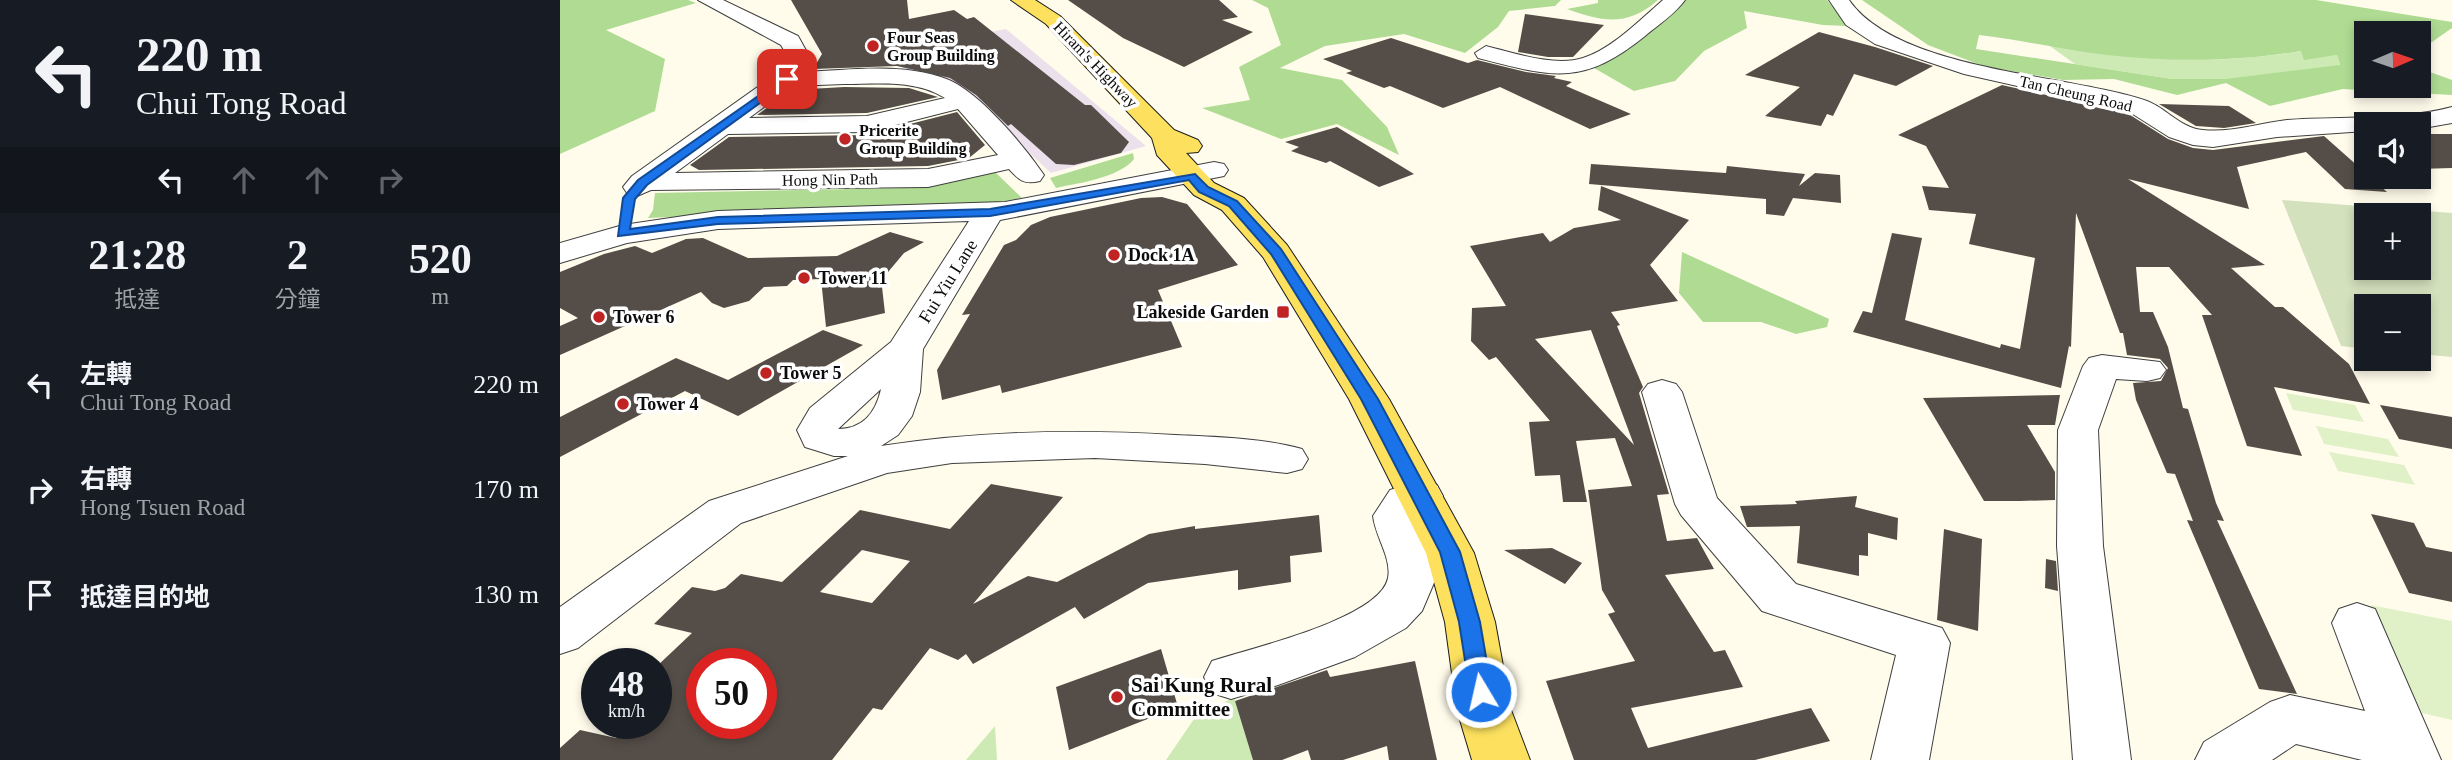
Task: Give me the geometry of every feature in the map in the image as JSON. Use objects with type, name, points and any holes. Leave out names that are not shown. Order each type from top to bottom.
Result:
[{"type":"main road","name":"Hiram's Highway","points":[[1021,0],[1053,20],[1165,135],[1167,149],[1197,167],[1204,189],[1233,204],[1276,252],[1308,301],[1369,399],[1450,552],[1470,622],[1484,710],[1501,760]]},
{"type":"street","points":[[623,234],[629,198],[642,182],[787,79],[797,61],[797,54],[790,41],[708,0]]},
{"type":"street","points":[[1486,54],[1527,62],[1589,64],[1655,19],[1675,0]]},
{"type":"street","name":"Tan Cheung Road","points":[[1839,0],[1841,7],[1853,20],[1892,44],[1920,55],[2136,106],[2191,137],[2210,138],[2268,130],[2419,121],[2452,115]]},
{"type":"street","points":[[787,79],[910,79],[941,84],[962,101]]},
{"type":"street","points":[[720,126],[867,124],[962,101]]},
{"type":"street","name":"Hong Nin Path","points":[[642,182],[928,178],[1023,167],[962,101]]},
{"type":"street","points":[[560,253],[623,234],[718,220],[990,212],[1089,193],[1133,188],[1197,167]]},
{"type":"street","name":"Fui Yiu Lane","points":[[820,438],[817,430],[824,417],[905,349],[990,212]]},
{"type":"street","name":"Fui Yiu Lane","points":[[891,443],[905,349]]},
{"type":"street","points":[[2102,760],[2080,546],[2078,430],[2102,366],[2147,370]]},
{"type":"street","points":[[1662,392],[1697,504],[1779,598],[1924,643],[1900,760]]},
{"type":"street","points":[[560,634],[820,438],[830,442],[998,446],[1095,444],[1205,450],[1287,459]]},
{"type":"street","points":[[725,512],[822,478],[891,443]]},
{"type":"street","points":[[1231,677],[1321,648],[1387,618],[1401,606],[1411,584],[1412,568],[1396,516],[1406,502],[1421,496]]},
{"type":"street","points":[[2357,623],[2408,752]]},
{"type":"street","points":[[2224,760],[2290,719],[2408,752]]},
{"type":"shaded area","points":[[1006,29],[1146,146],[1051,173],[952,81],[892,73],[959,38]]},
{"type":"green space","points":[[560,0],[688,0],[696,3],[606,30],[665,59],[655,111],[560,154]]},
{"type":"green space","points":[[1252,0],[1561,0],[1555,6],[1509,11],[1498,27],[1465,53],[1404,34],[1325,46],[1280,68],[1342,80],[1387,127],[1399,155],[1337,124],[1281,139],[1202,108],[1250,100],[1239,67],[1281,45],[1268,8]]},
{"type":"green space","points":[[1598,0],[1658,0],[1636,15],[1614,20],[1567,9],[1598,3]]},
{"type":"green space","points":[[1685,0],[1827,0],[1848,26],[1823,25],[1744,11],[1747,28],[1704,51],[1675,81],[1634,91],[1594,68]]},
{"type":"green space","points":[[1862,0],[2316,0],[2452,22],[2452,28],[2431,43],[2431,21],[2354,21],[2354,90],[2343,89],[2270,106],[2226,83],[2177,95],[2114,79],[2063,80],[1983,66],[1928,45]],"holes":[[[1979,35],[2091,53],[2204,60],[2301,51],[2304,60],[2337,55],[2340,65],[2224,79],[2172,79],[1976,49]]]},
{"type":"green space","points":[[2047,44],[2110,54],[2206,60],[2302,51],[2304,59],[2337,55],[2340,66],[2224,79],[2172,79],[2075,64]]},
{"type":"green space","points":[[2431,72],[2452,80],[2452,95],[2431,94]]},
{"type":"green space","points":[[1133,153],[1134,159],[1119,171],[1098,179],[1056,188],[1050,178]]},
{"type":"green space","points":[[995,172],[1022,198],[986,204],[648,218],[653,210],[655,193],[904,188]]},
{"type":"green space","points":[[2282,200],[2354,206],[2354,280],[2431,280],[2431,211],[2452,213],[2452,357],[2431,355],[2431,294],[2354,294],[2354,348],[2341,346]]},
{"type":"green space","points":[[1682,252],[1829,319],[1827,327],[1796,334],[1761,322],[1703,322],[1679,293]]},
{"type":"green space","points":[[2286,393],[2355,405],[2364,422],[2293,410]]},
{"type":"green space","points":[[2316,426],[2388,439],[2399,457],[2324,444]]},
{"type":"green space","points":[[2329,452],[2404,465],[2415,485],[2338,471]]},
{"type":"green space","points":[[2371,605],[2452,621],[2452,720],[2422,713]]},
{"type":"green space","points":[[1234,697],[1253,760],[1166,760],[1194,719]]},
{"type":"green space","points":[[995,726],[997,760],[966,760]]},
{"type":"building","points":[[791,0],[907,0],[909,19],[954,10],[967,19],[974,17],[1085,105],[1091,105],[1129,142],[1121,153],[1074,165],[1056,164],[1011,124],[1008,126],[976,95],[950,78],[897,66],[813,69],[822,54]]},
{"type":"building","points":[[1068,0],[1219,0],[1238,17],[1222,20],[1253,32],[1184,67],[1123,38]]},
{"type":"building","points":[[1525,14],[1604,25],[1573,57],[1548,57],[1518,52]]},
{"type":"building","points":[[1819,32],[1933,66],[1896,86],[1854,74],[1833,116],[1827,114],[1821,126],[1765,116],[1800,87],[1745,75]]},
{"type":"building","points":[[1391,38],[1468,63],[1477,60],[1556,76],[1554,78],[1572,82],[1566,86],[1631,114],[1590,129],[1500,87],[1443,108],[1390,86],[1384,88],[1346,73],[1352,71],[1323,59]]},
{"type":"building","points":[[2002,85],[2127,113],[2168,139],[2193,148],[2213,150],[2324,136],[2354,163],[2354,189],[2384,189],[2387,192],[2345,189],[2306,152],[2237,167],[2249,209],[2128,179],[2265,265],[2231,268],[2275,307],[2283,307],[2349,364],[2370,404],[2274,387],[2302,456],[2247,446],[2202,315],[2212,315],[2169,267],[2136,267],[2140,312],[2153,312],[2168,347],[2183,408],[2188,409],[2216,503],[2224,521],[2217,520],[2297,694],[2259,689],[2187,520],[2193,521],[2175,474],[2167,473],[2136,400],[2133,383],[2161,381],[2168,368],[2160,359],[2127,355],[2123,333],[2120,333],[2076,213],[2071,347],[2069,346],[2061,388],[1853,332],[1863,311],[1872,313],[1892,233],[1922,238],[1905,320],[2000,348],[2001,344],[2020,349],[2035,258],[1969,244],[1976,214],[1929,210],[1922,186],[1949,188],[1926,146],[1898,135]]},
{"type":"building","points":[[844,87],[909,88],[938,97],[867,113],[757,115],[792,90]]},
{"type":"building","points":[[2159,104],[2229,106],[2256,123],[2224,128],[2196,126]]},
{"type":"building","name":"Pricerite Group Building","points":[[957,112],[985,145],[969,158],[928,166],[699,170],[690,165],[729,137],[867,135]]},
{"type":"building","points":[[1337,127],[1414,174],[1379,187],[1330,161],[1326,163],[1291,151],[1299,147],[1285,142]]},
{"type":"building","points":[[2431,134],[2452,134],[2452,168],[2431,169]]},
{"type":"building","points":[[1591,164],[1726,173],[1727,166],[1805,174],[1799,186],[1815,173],[1840,175],[1841,203],[1793,198],[1784,216],[1766,214],[1766,199],[1589,184]]},
{"type":"building","points":[[1601,186],[1689,220],[1650,265],[1678,301],[1611,312],[1620,325],[1617,326],[1643,387],[1639,393],[1669,494],[1657,495],[1667,541],[1697,538],[1714,569],[1665,575],[1714,652],[1725,650],[1743,687],[1631,708],[1648,748],[1811,708],[1830,741],[1755,760],[1574,760],[1546,681],[1635,661],[1608,614],[1615,612],[1602,590],[1588,490],[1632,486],[1615,438],[1576,441],[1587,502],[1563,502],[1560,475],[1535,476],[1529,422],[1550,421],[1496,357],[1489,360],[1471,341],[1472,308],[1506,306],[1470,246],[1543,233],[1550,242],[1574,228],[1621,220],[1598,210]],"holes":[[[1591,330],[1634,445],[1535,339]]]},
{"type":"building","points":[[1162,197],[1187,204],[1238,265],[1158,290],[1182,347],[1002,393],[1000,385],[942,400],[937,370],[970,314],[962,315],[1004,245],[1016,240],[1031,225],[1050,217],[1141,198]]},
{"type":"building","points":[[890,232],[924,242],[904,253],[878,284],[882,287],[885,313],[826,327],[821,279],[793,280],[787,286],[764,287],[749,301],[724,308],[712,303],[701,292],[560,355],[560,326],[578,318],[560,308],[560,272],[604,254],[635,246],[652,253],[686,239],[703,238],[748,258],[837,256]]},
{"type":"building","points":[[823,330],[863,345],[738,416],[685,391],[560,457],[560,417],[676,358],[728,380]]},
{"type":"building","points":[[2060,395],[2055,425],[2027,425],[2055,472],[2055,500],[2020,501],[1984,501],[1923,398]]},
{"type":"building","points":[[2380,405],[2452,417],[2452,449],[2399,439]]},
{"type":"building","points":[[991,484],[1063,497],[973,604],[1028,576],[1057,582],[1149,534],[1195,526],[1195,529],[1319,515],[1322,552],[1290,556],[1291,582],[1238,590],[1238,570],[1148,583],[1084,619],[1075,607],[973,664],[966,654],[958,660],[930,648],[882,710],[873,708],[832,760],[560,760],[560,748],[580,730],[581,739],[672,739],[672,652],[692,633],[654,624],[692,587],[715,591],[725,588],[741,574],[782,582],[860,510],[950,529]],"holes":[[[862,550],[910,561],[872,603],[820,592]]]},
{"type":"building","points":[[1857,496],[1855,507],[1898,518],[1897,540],[1868,533],[1868,556],[1859,555],[1859,576],[1797,563],[1800,526],[1747,527],[1740,506],[1797,504],[1795,501]]},
{"type":"building","points":[[2371,514],[2414,523],[2426,547],[2452,552],[2452,602],[2409,593]]},
{"type":"building","points":[[1944,529],[1982,539],[1978,631],[1937,620]]},
{"type":"building","points":[[1552,548],[1582,563],[1565,584],[1504,550]]},
{"type":"building","points":[[2046,559],[2056,561],[2058,591],[2045,588]]},
{"type":"building","name":"Sai Kung Rural Committee","points":[[1161,649],[1178,707],[1069,750],[1056,687]]},
{"type":"building","points":[[1415,661],[1437,760],[1389,760],[1387,746],[1343,760],[1311,760],[1308,750],[1282,760],[1253,760],[1235,701],[1327,670],[1330,677]]},
{"type":"place","name":"Four Seas Group Building","points":[[873,46]]},
{"type":"place","name":"Pricerite Group Building","points":[[845,139]]},
{"type":"place","name":"Dock 1A","points":[[1114,255]]},
{"type":"place","name":"Tower 11","points":[[804,278]]},
{"type":"place","name":"Lakeside Garden","points":[[1283,312]]},
{"type":"place","name":"Tower 6","points":[[599,317]]},
{"type":"place","name":"Tower 5","points":[[766,373]]},
{"type":"place","name":"Tower 4","points":[[623,404]]},
{"type":"place","name":"Sai Kung Rural Committee","points":[[1117,697]]},
{"type":"route","points":[[787,79],[642,182],[629,198],[623,234],[718,220],[955,215],[1005,211],[1089,193],[1133,188],[1191,176],[1204,189],[1233,204],[1254,224],[1276,252],[1369,399],[1450,552],[1470,622],[1481,692]]}]
